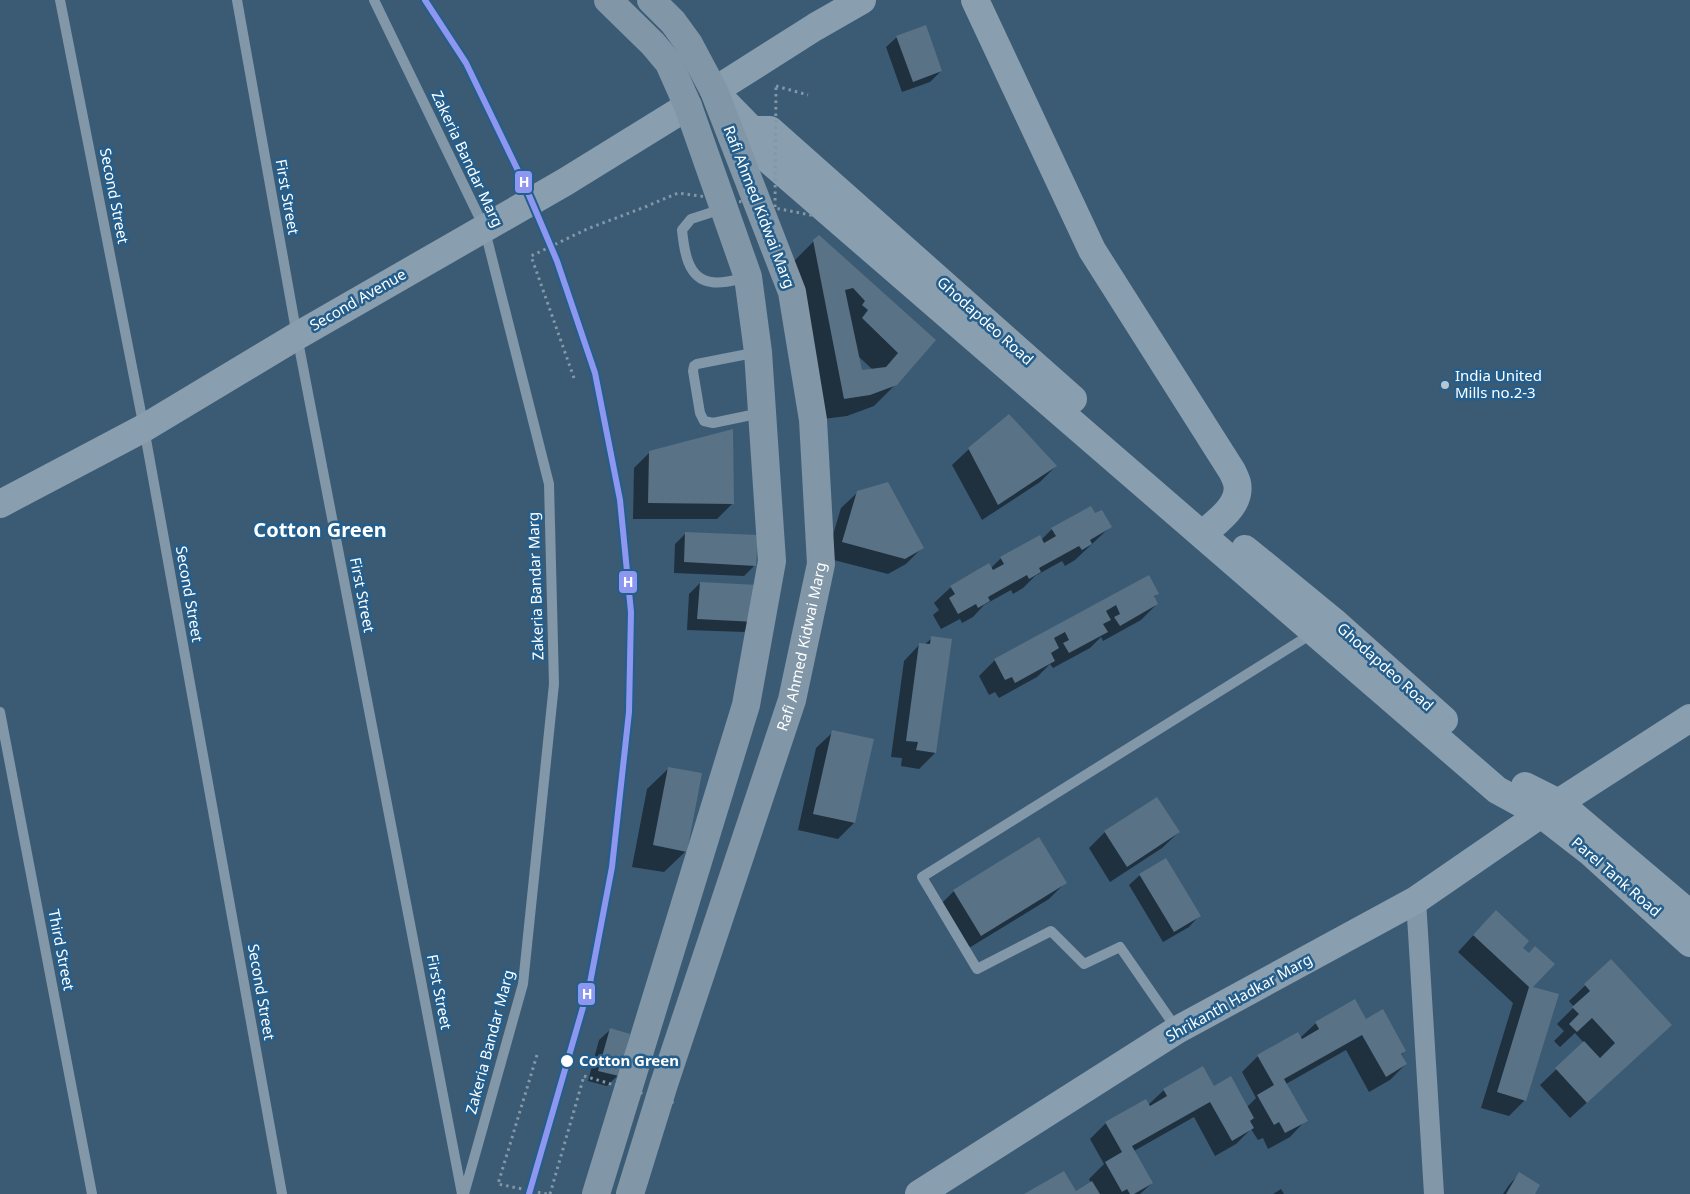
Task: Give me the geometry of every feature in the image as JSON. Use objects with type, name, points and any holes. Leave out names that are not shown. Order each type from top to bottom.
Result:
[{"type":"main road","name":"Rafi Ahmed Kidwai Marg","points":[[596,1194],[746,705],[772,561],[758,352],[748,277],[688,106],[669,63],[637,27],[608,0]]},
{"type":"main road","name":"Rafi Ahmed Kidwai Marg","points":[[630,1194],[664,1084],[792,700],[821,564],[813,420],[792,292],[714,91],[689,44],[673,22],[651,0]]},
{"type":"main road","points":[[714,91],[815,26],[862,0]]},
{"type":"main road","points":[[974,0],[1092,250],[1232,471],[1237,483],[1236,496],[1231,506],[1208,529]]},
{"type":"main road","name":"Ghodapdeo Road","points":[[714,91],[752,130],[770,130],[1208,529],[1314,632],[1497,790],[1550,809]]},
{"type":"main road","name":"Second Avenue","points":[[0,504],[144,428],[297,336],[565,182],[688,106]]},
{"type":"main road","name":"Ghodapdeo Road","points":[[1208,529],[1333,621],[1511,779],[1550,809]]},
{"type":"main road","name":"Shrikanth Hadkar Marg","points":[[919,1194],[1177,1030],[1416,900],[1550,809],[1690,718]]},
{"type":"main road","points":[[1550,809],[1690,914]]},
{"type":"main road","name":"Parel Tank Road","points":[[1550,809],[1590,852],[1690,943]]},
{"type":"street","name":"Second Avenue","points":[[688,106],[714,91]]},
{"type":"street","points":[[1416,900],[1434,1194]]},
{"type":"lane","name":"Second Street","points":[[60,0],[144,428],[282,1194]]},
{"type":"lane","name":"First Street","points":[[237,0],[297,336],[463,1194]]},
{"type":"lane","name":"Zakeria Bandar Marg","points":[[374,0],[484,227],[549,484],[554,684],[523,984],[463,1194]]},
{"type":"lane","points":[[724,208],[692,219],[682,230],[685,255],[695,274],[709,282],[724,282],[748,277]]},
{"type":"lane","points":[[758,352],[697,364],[693,371],[700,413],[704,421],[713,423],[762,413]]},
{"type":"lane","points":[[1177,1030],[1120,947],[1084,964],[1051,931],[977,969],[922,877],[1314,632]]},
{"type":"lane","name":"Third Street","points":[[0,712],[92,1194]]},
{"type":"path","points":[[775,207],[776,86],[808,95]]},
{"type":"path","points":[[574,378],[531,256],[587,229],[645,208],[678,193],[775,207],[816,216]]},
{"type":"path","points":[[537,1055],[498,1184],[549,1194],[584,1076],[674,1103]]},
{"type":"building","points":[[926,25],[942,71],[913,82],[896,36]]},
{"type":"building","points":[[819,235],[936,340],[897,385],[870,395],[844,399],[813,240]],"holes":[[[853,288],[865,301],[862,305],[868,310],[862,318],[898,353],[886,367],[862,370],[845,290]]]},
{"type":"building","points":[[1009,414],[1057,466],[998,505],[968,448]]},
{"type":"building","points":[[733,429],[734,504],[648,503],[649,451]]},
{"type":"building","points":[[888,482],[924,548],[905,559],[842,542],[857,491]]},
{"type":"building","points":[[1091,506],[1095,513],[1102,510],[1112,527],[1090,540],[1092,544],[1082,550],[1079,546],[1039,568],[1041,572],[1029,579],[1027,575],[988,597],[990,601],[978,608],[976,604],[958,614],[949,598],[955,594],[950,586],[989,563],[993,570],[1004,564],[1000,557],[1040,535],[1044,543],[1056,536],[1051,528]]},
{"type":"building","points":[[685,532],[758,535],[756,566],[684,562]]},
{"type":"building","points":[[1149,575],[1159,594],[1154,596],[1158,604],[1120,626],[1114,617],[1120,614],[1116,605],[1106,611],[1111,620],[1103,624],[1108,632],[1069,653],[1063,643],[1069,640],[1065,632],[1054,638],[1059,648],[1051,653],[1055,661],[1015,683],[1012,677],[1005,680],[994,659]]},
{"type":"building","points":[[700,582],[758,585],[756,622],[697,619]]},
{"type":"building","points":[[931,636],[952,639],[936,753],[916,750],[918,742],[906,741],[919,643],[930,644]]},
{"type":"building","points":[[832,730],[874,739],[855,823],[813,814]]},
{"type":"building","points":[[668,767],[702,773],[687,852],[653,845]]},
{"type":"building","points":[[1157,797],[1180,832],[1127,867],[1104,831]]},
{"type":"building","points":[[1039,837],[1067,883],[981,936],[953,890]]},
{"type":"building","points":[[1166,858],[1201,916],[1174,932],[1139,874]]},
{"type":"building","points":[[1496,910],[1529,941],[1523,948],[1529,953],[1535,946],[1555,964],[1533,987],[1559,994],[1526,1101],[1497,1092],[1529,987],[1473,935]]},
{"type":"building","points":[[1611,959],[1672,1025],[1587,1103],[1555,1068],[1584,1041],[1600,1058],[1615,1043],[1592,1018],[1577,1032],[1569,1024],[1579,1014],[1572,1007],[1590,991],[1584,984]]},
{"type":"building","points":[[1355,999],[1366,1019],[1383,1009],[1406,1051],[1401,1054],[1407,1064],[1386,1077],[1362,1035],[1284,1079],[1308,1121],[1285,1133],[1279,1122],[1274,1125],[1257,1095],[1274,1085],[1257,1055],[1298,1032],[1302,1039],[1319,1029],[1315,1022]]},
{"type":"building","points":[[610,1028],[630,1034],[619,1076],[598,1071]]},
{"type":"building","points":[[1203,1066],[1214,1086],[1231,1076],[1254,1118],[1250,1121],[1254,1128],[1232,1141],[1210,1102],[1132,1146],[1153,1183],[1134,1194],[1130,1194],[1127,1189],[1122,1192],[1105,1162],[1122,1152],[1105,1122],[1146,1099],[1150,1106],[1167,1096],[1163,1089]]},
{"type":"building","points":[[1064,1171],[1076,1191],[1092,1181],[1100,1194],[1024,1194]]},
{"type":"building","points":[[1519,1172],[1540,1185],[1535,1194],[1506,1194]]},
{"type":"transit line","name":"H","points":[[425,0],[466,63],[523,181],[557,261],[595,373],[620,500],[631,612],[629,712],[612,867],[590,983],[529,1194]]},
{"type":"place","name":"India United Mills no.2-3","points":[[1445,385]]},
{"type":"place","name":"Cotton Green","points":[[567,1061]]},
{"type":"district","name":"Cotton Green","points":[[320,530]]}]
